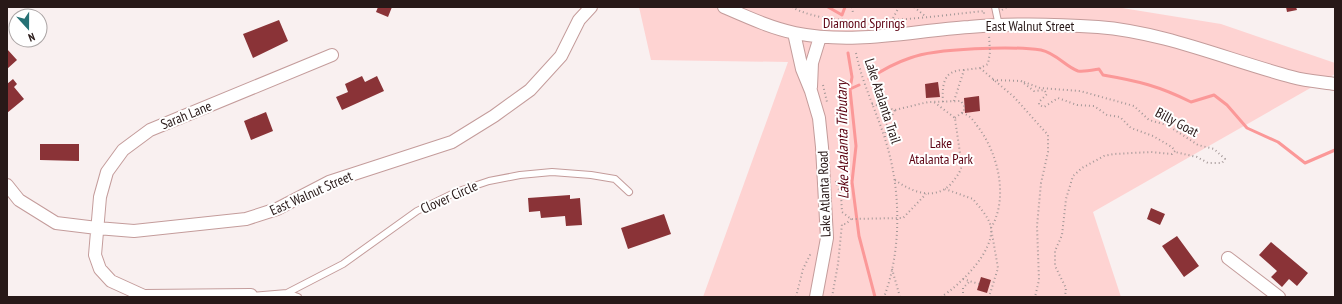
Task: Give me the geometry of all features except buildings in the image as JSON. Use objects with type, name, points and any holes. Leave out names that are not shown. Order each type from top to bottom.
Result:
[{"type":"street","name":"East Walnut Street","points":[[7,185],[19,200],[56,223],[134,231],[246,219],[277,209],[329,182],[452,142],[494,116],[530,90],[561,56],[579,20],[591,7]]},
{"type":"street","name":"East Walnut Street","points":[[724,7],[765,24],[794,33],[820,37],[870,38],[970,27],[1099,27],[1146,34],[1293,77],[1335,84]]},
{"type":"street","name":"Lake Atlanta Road","points":[[794,33],[802,69],[811,91],[819,118],[822,147],[827,238],[816,297]]},
{"type":"street","name":"Lake Atlanta Road","points":[[811,91],[812,63],[820,37]]},
{"type":"street","name":"Sarah Lane","points":[[251,296],[144,296],[111,282],[100,269],[95,254],[100,197],[107,172],[123,150],[150,130],[332,55]]},
{"type":"street","points":[[1228,258],[1279,297]]},
{"type":"lane","points":[[995,7],[998,26]]},
{"type":"lane","name":"Clover Circle","points":[[287,293],[343,264],[417,211],[456,192],[489,181],[520,175],[552,172],[591,174],[615,179],[629,192]]},
{"type":"lane","points":[[251,296],[287,293],[298,297]]},
{"type":"path","points":[[792,7],[811,15],[851,21],[984,13]]},
{"type":"path","points":[[852,7],[853,13]]},
{"type":"path","points":[[892,19],[899,7]]},
{"type":"path","points":[[914,7],[925,16]]},
{"type":"path","points":[[829,18],[829,23]]},
{"type":"path","points":[[943,102],[942,86],[948,75],[958,70],[980,68],[988,64],[990,38]]},
{"type":"path","name":"Lake Atalanta Trail","points":[[856,53],[860,72],[885,139],[895,180],[898,219],[892,269],[884,297]]},
{"type":"path","points":[[980,68],[1014,97],[1048,135],[1048,152],[1041,183],[1037,226],[1037,264],[1039,274],[1035,297]]},
{"type":"path","points":[[954,101],[964,70]]},
{"type":"path","name":"Billy Goat","points":[[993,80],[1021,81],[1040,88],[1080,91],[1134,106],[1149,120],[1167,126],[1198,145],[1214,149],[1225,159],[1222,164],[1214,164],[1197,157],[1175,152],[1164,154],[1151,152],[1114,154],[1098,159],[1076,172],[1073,176],[1066,200],[1062,235],[1055,251],[1055,266],[1066,288],[1065,297]]},
{"type":"path","name":"Billy Goat","points":[[1021,81],[1034,91],[1039,90],[1046,92],[1046,95],[1040,100],[1039,105],[1042,107],[1048,106],[1058,98],[1077,105],[1094,106],[1107,115],[1120,117],[1131,128],[1142,131],[1172,147],[1175,152]]},
{"type":"path","points":[[871,104],[895,110],[934,102],[961,101],[963,104],[962,113],[955,118]]},
{"type":"path","points":[[895,180],[909,189],[926,194],[945,189],[954,180],[961,168],[955,118],[934,102]]},
{"type":"path","points":[[885,139],[886,126],[895,110]]},
{"type":"path","points":[[941,297],[963,280],[981,257],[990,240],[991,228],[996,219],[1000,195],[996,162],[984,135],[969,115],[962,113]]},
{"type":"path","points":[[945,189],[973,199],[991,228],[998,268],[989,297]]},
{"type":"path","points":[[832,297],[838,264],[842,224],[846,224],[851,219],[903,218],[926,194]]},
{"type":"path","points":[[796,297],[805,262],[810,255],[824,254]]},
{"type":"path","points":[[892,269],[900,297]]},
{"type":"path","points":[[963,280],[979,284]]},
{"type":"path","points":[[963,297],[963,288],[970,282]]},
{"type":"green space","name":"Lake Atalanta Park","points":[[639,7],[1116,7],[1221,24],[1335,63],[1335,74],[1093,212],[1121,297],[703,297],[788,62],[651,60]]},
{"type":"waterway","name":"Lake Atalanta Tributary","points":[[828,7],[842,15],[845,7]]},
{"type":"waterway","points":[[869,79],[904,60],[938,52],[994,48],[1041,50],[1051,54],[1078,71],[1099,69],[1103,75],[1148,85],[1169,92],[1191,102],[1214,95],[1227,105],[1247,128],[1278,142],[1305,163],[1335,150]]},
{"type":"waterway","name":"Lake Atalanta Tributary","points":[[848,53],[852,77],[850,89],[856,146],[852,182],[859,236],[875,297]]},
{"type":"waterway","points":[[850,89],[859,85]]},
{"type":"park label","name":"Diamond Springs","points":[[864,23]]}]
